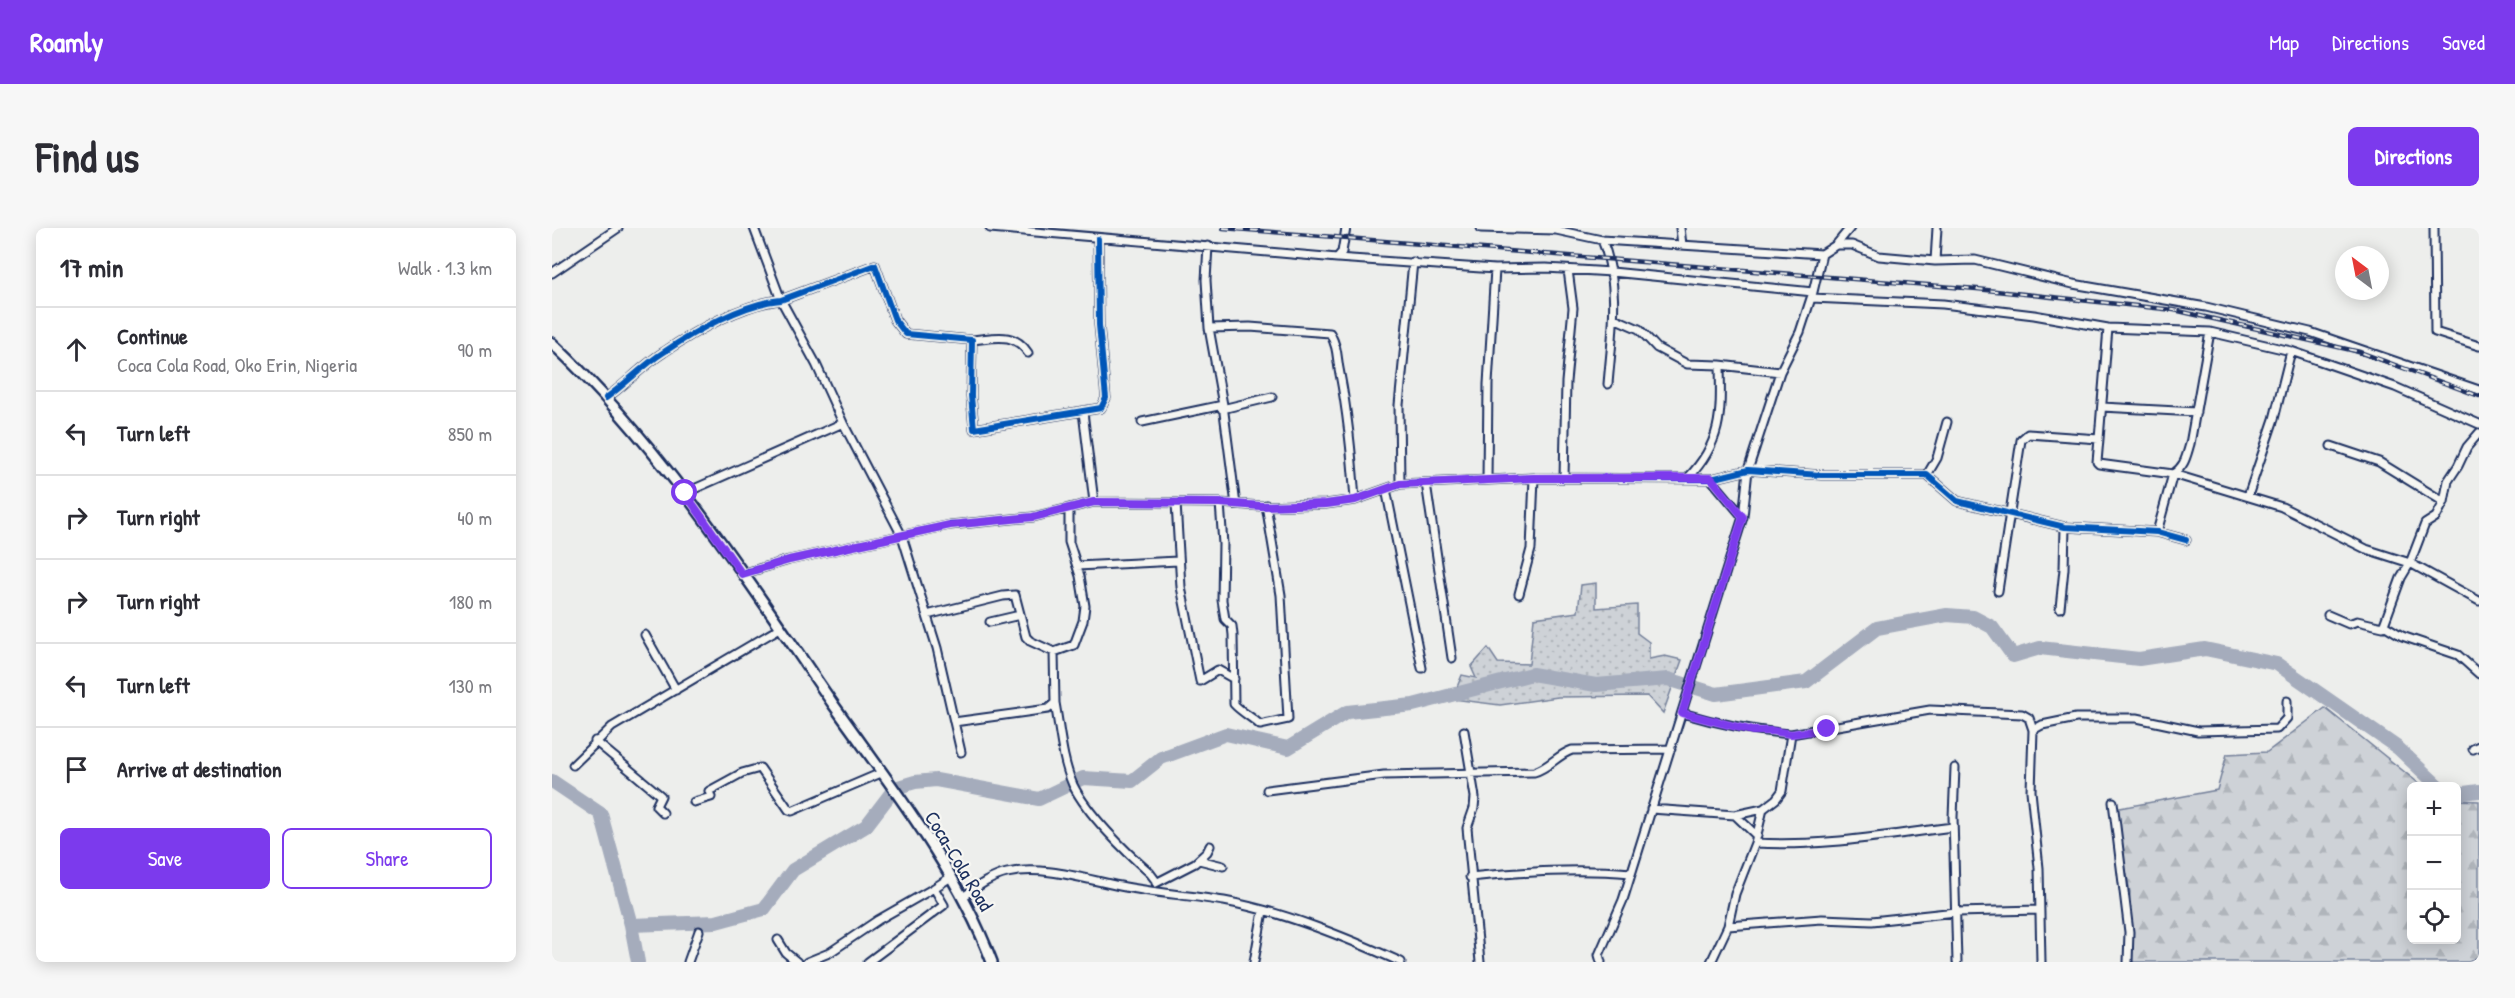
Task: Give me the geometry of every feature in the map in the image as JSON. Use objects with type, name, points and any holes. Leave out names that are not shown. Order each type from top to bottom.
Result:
[{"type":"street","points":[[552,273],[618,228]]},
{"type":"street","points":[[754,228],[781,300],[816,364],[843,423],[902,536],[927,615],[961,752]]},
{"type":"street","points":[[990,228],[1337,258],[1495,269],[1612,272],[1812,295],[1943,304],[2034,315],[2108,328],[2210,332],[2291,351],[2395,387],[2479,424]]},
{"type":"street","points":[[1337,258],[1342,252],[1346,228]]},
{"type":"street","points":[[1481,228],[1556,230],[1602,240],[1822,254],[1836,245],[1850,228]]},
{"type":"street","points":[[1680,228],[1682,245]]},
{"type":"street","points":[[1935,261],[1937,228]]},
{"type":"street","points":[[2434,228],[2435,332],[2479,346]]},
{"type":"street","points":[[972,340],[971,396],[974,429],[1101,408],[1106,398],[1098,325],[1098,239]]},
{"type":"street","points":[[1602,240],[1610,260],[1615,303],[1608,384]]},
{"type":"street","points":[[1836,245],[1852,245],[1879,256],[1935,261],[1975,260],[2073,284],[2206,307],[2310,333],[2479,390]]},
{"type":"street","points":[[1208,246],[1206,280],[1209,328],[1223,407],[1236,505]]},
{"type":"street","points":[[1607,962],[1600,958],[1623,900],[1743,517],[1748,470],[1780,372],[1800,332],[1822,254]]},
{"type":"street","points":[[1400,484],[1400,405],[1413,262]]},
{"type":"street","points":[[606,398],[662,353],[686,338],[766,301],[781,300],[875,265],[895,320],[906,334],[972,340],[1013,338],[1021,342],[1028,353]]},
{"type":"street","points":[[1487,480],[1488,384],[1495,269]]},
{"type":"street","points":[[1563,478],[1566,382],[1573,308],[1568,270]]},
{"type":"street","points":[[1614,318],[1639,329],[1657,348],[1687,364],[1720,365],[1780,372]]},
{"type":"street","points":[[1209,328],[1250,327],[1330,333],[1338,348],[1339,372],[1348,417],[1355,500]]},
{"type":"street","points":[[2108,328],[2097,462],[2099,464],[2173,474],[2282,507],[2366,549],[2410,563],[2479,601]]},
{"type":"street","points":[[2157,532],[2173,474],[2185,462],[2210,332]]},
{"type":"street","name":"Coca-Cola Road","points":[[552,343],[606,398],[685,493],[898,796],[963,897],[992,962]]},
{"type":"street","points":[[2248,496],[2274,419],[2291,351]]},
{"type":"street","points":[[1688,478],[1703,462],[1714,442],[1721,406],[1720,365]]},
{"type":"street","points":[[1142,422],[1272,398]]},
{"type":"street","points":[[2102,407],[2196,412]]},
{"type":"street","points":[[1083,412],[1094,502]]},
{"type":"street","points":[[1926,475],[1937,458],[1947,422]]},
{"type":"street","points":[[685,493],[843,423]]},
{"type":"street","points":[[2328,615],[2349,624],[2366,623],[2377,628],[2383,627],[2401,578],[2410,563],[2425,525],[2436,517],[2444,501],[2448,481],[2467,447],[2479,433]]},
{"type":"street","points":[[1998,591],[2021,440],[2028,434],[2099,439]]},
{"type":"street","points":[[2331,446],[2379,462],[2444,501]]},
{"type":"street","points":[[742,574],[789,560],[950,525],[1033,517],[1094,502],[1220,503],[1266,506],[1326,504],[1355,500],[1400,484],[1534,478],[1711,478],[1748,470],[1821,476],[1926,475],[1957,501],[2065,527],[2157,532],[2186,540]]},
{"type":"street","points":[[1519,594],[1531,549],[1534,478]]},
{"type":"street","points":[[1711,478],[1743,517]]},
{"type":"street","points":[[1426,483],[1452,657]]},
{"type":"street","points":[[1386,489],[1422,668]]},
{"type":"street","points":[[1176,503],[1178,561],[1187,626],[1200,681],[1218,670],[1234,679]]},
{"type":"street","points":[[1220,503],[1223,544],[1222,600],[1225,619],[1232,626],[1233,634],[1234,704],[1239,710],[1247,712],[1260,725],[1288,719],[1281,595],[1266,506]]},
{"type":"street","points":[[927,615],[1010,595],[1015,596],[1026,637],[1030,641],[1054,652],[1074,645],[1083,621],[1085,606],[1077,566],[1069,542],[1069,508]]},
{"type":"street","points":[[2060,608],[2065,527]]},
{"type":"street","points":[[1077,566],[1178,561]]},
{"type":"street","points":[[990,622],[1020,615]]},
{"type":"street","points":[[2384,625],[2402,636],[2458,655],[2479,674]]},
{"type":"street","points":[[573,765],[612,727],[780,628]]},
{"type":"street","points":[[645,635],[676,690]]},
{"type":"street","points":[[1054,652],[1055,703],[1064,757],[1078,795],[1107,830],[1150,873],[1156,881],[1156,891]]},
{"type":"street","points":[[2033,730],[2042,725],[2076,718],[2137,718],[2198,731],[2277,729],[2287,718],[2286,701]]},
{"type":"street","points":[[954,722],[1048,709],[1055,703]]},
{"type":"street","points":[[1682,713],[1733,727],[1791,734],[1930,710],[2022,714],[2029,718],[2033,730],[2031,791],[2037,846],[2042,962]]},
{"type":"street","points":[[1464,730],[1475,797],[1467,828],[1480,962]]},
{"type":"street","points":[[1651,809],[1734,815],[1763,809],[1776,799],[1782,790],[1791,734]]},
{"type":"street","points":[[596,741],[661,796],[656,806],[663,813]]},
{"type":"street","points":[[1268,790],[1384,776],[1534,772],[1544,769],[1558,757],[1572,750],[1671,749]]},
{"type":"street","points":[[694,802],[711,797],[709,791],[742,773],[760,768],[789,810],[792,811],[881,773]]},
{"type":"street","points":[[1956,768],[1953,827],[1957,962]]},
{"type":"street","points":[[2113,802],[2128,932],[2128,962]]},
{"type":"street","points":[[1711,962],[1728,926],[1735,894],[1756,840],[1763,809]]},
{"type":"street","points":[[1734,815],[1756,840],[1792,845],[1894,837],[1953,827]]},
{"type":"street","points":[[1156,881],[1174,875],[1199,860],[1210,846]]},
{"type":"street","points":[[1199,860],[1223,866]]},
{"type":"street","points":[[1470,877],[1542,871],[1599,870],[1631,873]]},
{"type":"street","points":[[963,897],[992,878],[1009,873],[1032,871],[1083,878],[1263,910],[1401,962]]},
{"type":"street","points":[[807,962],[829,953],[878,920],[951,877]]},
{"type":"street","points":[[868,962],[944,905],[934,888]]},
{"type":"street","points":[[1254,962],[1263,910]]},
{"type":"street","points":[[1728,926],[1822,919],[1872,921],[1956,912],[2039,910]]},
{"type":"street","points":[[688,962],[699,931]]},
{"type":"street","points":[[778,940],[797,962]]},
{"type":"green space","points":[[1596,583],[1596,608],[1637,605],[1637,633],[1649,642],[1649,659],[1665,656],[1682,660],[1663,713],[1647,696],[1558,697],[1500,705],[1452,699],[1462,675],[1476,678],[1471,667],[1488,648],[1498,663],[1529,664],[1534,618],[1578,612],[1581,585]]},
{"type":"green space","points":[[2325,708],[2417,782],[2407,782],[2407,944],[2461,944],[2461,800],[2479,801],[2479,956],[2469,962],[2126,962],[2130,892],[2114,809],[2217,790],[2227,754],[2267,752]]},
{"type":"waterway","points":[[631,925],[716,922],[764,909],[793,870],[866,826],[895,788],[915,782],[936,780],[1039,799],[1083,778],[1132,781],[1161,758],[1226,734],[1288,748],[1347,712],[1413,705],[1532,674],[1596,685],[1668,679],[1716,694],[1806,682],[1877,628],[1947,615],[1973,617],[1992,627],[2013,656],[2040,648],[2139,659],[2205,649],[2277,664],[2398,748],[2434,782]]},
{"type":"waterway","points":[[552,781],[601,814],[631,925],[638,962]]},
{"type":"waterway","points":[[2461,793],[2479,791]]},
{"type":"railway","points":[[1223,228],[1977,289],[2174,310],[2360,352],[2479,396]]},
{"type":"cycle path","points":[[606,398],[656,357],[720,319],[751,306],[781,300],[875,265],[895,320],[906,334],[972,340],[971,396],[974,429],[1101,408],[1106,398],[1099,325],[1098,239]]},
{"type":"cycle path","points":[[742,574],[789,560],[950,525],[1033,517],[1094,502],[1220,503],[1261,506],[1326,504],[1355,500],[1400,484],[1534,478],[1711,479],[1748,470],[1821,475],[1927,475],[1957,501],[2065,527],[2157,532],[2186,540]]},
{"type":"route","points":[[685,493],[742,574],[789,560],[950,525],[1033,517],[1094,502],[1220,503],[1261,506],[1326,504],[1355,500],[1400,484],[1534,478],[1711,478],[1743,517],[1682,713],[1753,731],[1791,734],[1827,729]]}]
